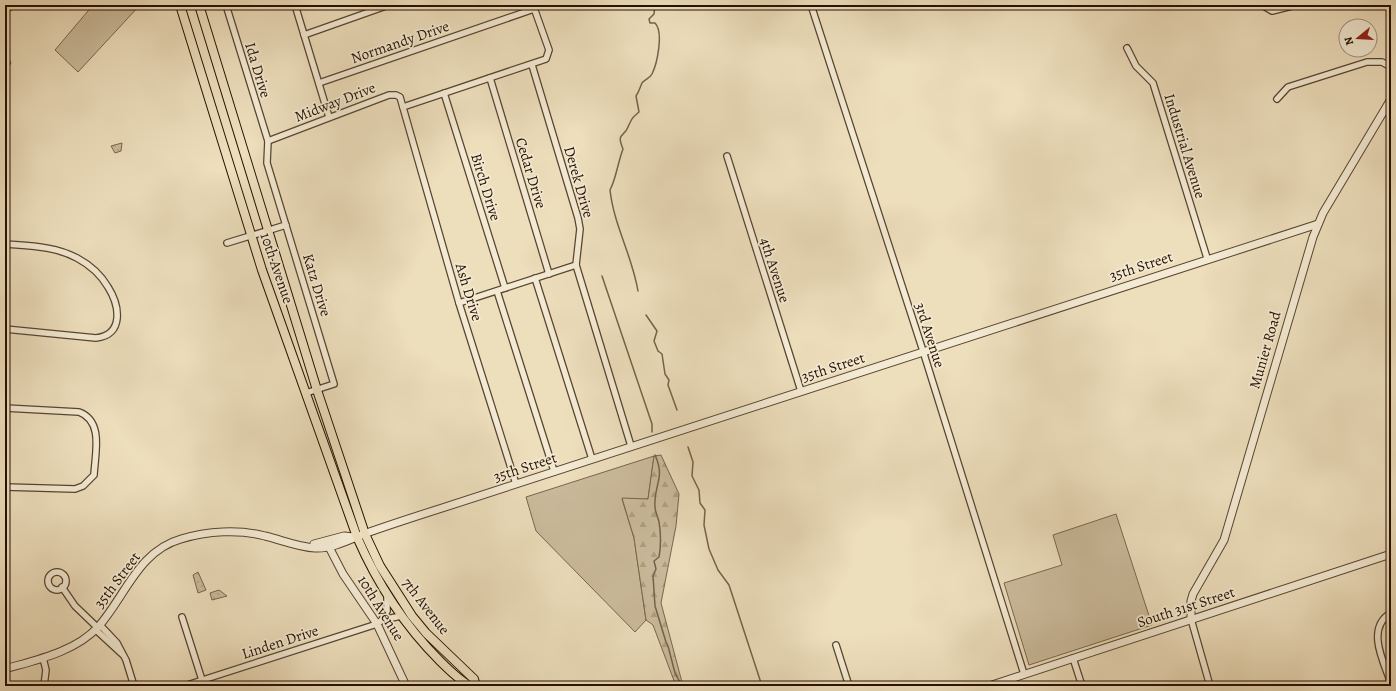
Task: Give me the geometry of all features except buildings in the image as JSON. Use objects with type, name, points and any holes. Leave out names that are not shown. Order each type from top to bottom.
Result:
[{"type":"main road","name":"10th Avenue","points":[[180,5],[252,235],[357,537]]},
{"type":"main road","name":"10th Avenue","points":[[199,5],[317,390],[365,534]]},
{"type":"main road","name":"7th Avenue","points":[[365,534],[380,566],[412,616],[426,633],[474,679],[476,686]]},
{"type":"main road","name":"7th Avenue","points":[[357,537],[371,568],[401,616],[432,653],[447,668],[470,686]]},
{"type":"street","name":"Ida Drive","points":[[226,5],[268,141]]},
{"type":"street","points":[[295,5],[329,118]]},
{"type":"street","points":[[304,35],[390,5]]},
{"type":"street","name":"3rd Avenue","points":[[810,5],[923,351],[1024,674]]},
{"type":"street","points":[[1262,5],[1272,11],[1296,5]]},
{"type":"street","points":[[403,107],[532,65],[546,59],[549,50],[534,7]]},
{"type":"street","name":"Normandy Drive","points":[[319,83],[534,7]]},
{"type":"street","name":"Industrial Avenue","points":[[1127,48],[1136,66],[1153,83],[1207,258]]},
{"type":"street","points":[[1277,99],[1288,87],[1367,62],[1382,62],[1391,67]]},
{"type":"street","name":"Derek Drive","points":[[532,65],[578,218],[580,229],[576,265],[631,446]]},
{"type":"street","name":"Cedar Drive","points":[[490,78],[549,274]]},
{"type":"street","name":"Birch Drive","points":[[444,93],[505,288]]},
{"type":"street","name":"Midway Drive","points":[[268,141],[389,95],[396,95],[400,97],[403,107]]},
{"type":"street","name":"Munier Road","points":[[1191,619],[1191,601],[1193,594],[1224,540],[1290,312],[1318,224],[1358,151],[1391,99]]},
{"type":"street","name":"Ash Drive","points":[[403,107],[459,303],[516,484]]},
{"type":"street","points":[[227,243],[286,225],[267,163],[268,141]]},
{"type":"street","name":"4th Avenue","points":[[727,156],[801,391]]},
{"type":"street","name":"35th Street","points":[[5,669],[64,650],[98,628],[146,561],[168,544],[182,539],[216,532],[241,532],[263,535],[304,547],[329,547],[554,471],[1207,258],[1318,224]]},
{"type":"street","name":"Katz Drive","points":[[286,225],[334,384],[306,393]]},
{"type":"street","points":[[5,244],[55,250],[67,253],[89,265],[109,289],[114,298],[117,323],[113,331],[106,337],[96,338],[5,329]]},
{"type":"street","points":[[459,303],[576,265]]},
{"type":"street","points":[[535,278],[592,459]]},
{"type":"street","points":[[497,291],[554,471]]},
{"type":"street","points":[[5,408],[79,412],[88,415],[93,423],[96,433],[94,475],[83,486],[74,489],[5,487]]},
{"type":"street","name":"35th Street","points":[[304,547],[344,536],[357,537]]},
{"type":"street","name":"10th Avenue","points":[[329,547],[343,574],[380,622],[406,686]]},
{"type":"street","name":"South 31st Street","points":[[989,686],[1006,683],[1024,674],[1391,554]]},
{"type":"street","points":[[62,587],[75,606],[98,628],[117,643],[123,654],[134,686]]},
{"type":"street","points":[[380,622],[387,611],[387,595]]},
{"type":"street","points":[[1391,614],[1386,616],[1380,624],[1377,634],[1391,683]]},
{"type":"street","name":"Linden Drive","points":[[184,686],[401,616]]},
{"type":"street","points":[[182,617],[202,680]]},
{"type":"street","points":[[1191,619],[1210,686]]},
{"type":"street","points":[[836,645],[849,686]]},
{"type":"street","points":[[43,658],[46,670],[44,686]]},
{"type":"street","points":[[1073,658],[1082,686]]},
{"type":"green space","points":[[93,5],[140,5],[78,72],[55,50]]},
{"type":"green space","points":[[5,45],[11,64],[5,66]]},
{"type":"green space","points":[[122,143],[121,151],[115,153],[111,146]]},
{"type":"green space","points":[[661,455],[679,494],[676,526],[661,603],[683,686],[676,686],[653,625],[646,620],[634,538],[622,498],[648,499],[654,456]]},
{"type":"green space","points":[[654,456],[648,499],[622,499],[634,538],[646,620],[635,632],[536,531],[526,497]]},
{"type":"green space","points":[[1116,514],[1152,625],[1029,665],[1004,583],[1062,565],[1053,535]]},
{"type":"green space","points":[[198,572],[206,590],[198,593],[193,575]]},
{"type":"green space","points":[[219,590],[227,596],[212,600],[210,593]]},
{"type":"waterway","points":[[5,13],[21,5]]},
{"type":"waterway","points":[[638,291],[632,265],[615,216],[610,190],[623,149],[620,137],[626,130],[632,118],[639,112],[636,96],[642,83],[652,74],[656,63],[659,48],[659,33],[658,27],[655,23],[650,23],[649,19],[654,14],[655,5]]},
{"type":"waterway","points":[[602,276],[652,424],[652,432]]},
{"type":"waterway","points":[[646,315],[657,331],[654,341],[658,351],[662,354],[665,374],[669,380],[668,385],[677,410]]},
{"type":"waterway","points":[[688,447],[693,462],[692,476],[699,490],[700,503],[705,510],[704,525],[709,549],[718,570],[729,585],[762,686]]},
{"type":"waterway","points":[[655,455],[659,470],[655,511],[659,522],[660,531],[659,557],[654,561],[656,569],[653,576],[655,606],[675,673],[682,686]]}]
